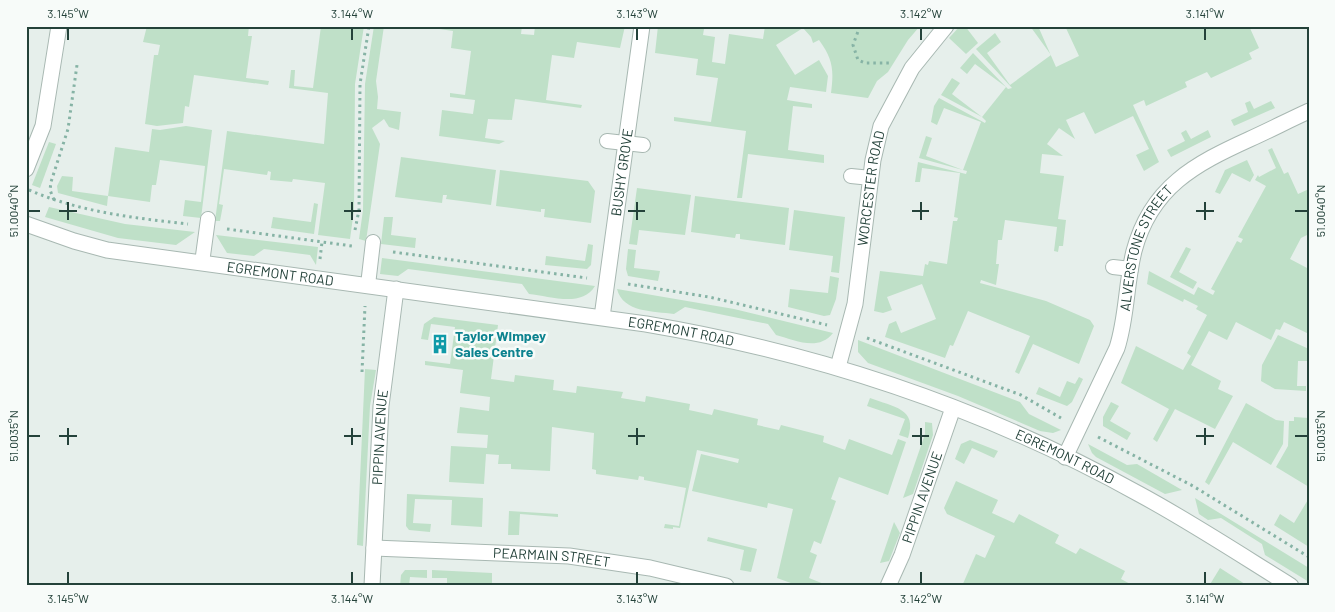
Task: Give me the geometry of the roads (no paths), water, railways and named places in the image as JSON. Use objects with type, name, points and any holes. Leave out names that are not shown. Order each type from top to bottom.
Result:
[{"type":"street","points":[[26,169],[43,126],[59,26]]},
{"type":"street","name":"BUSHY GROVE","points":[[602,317],[642,26]]},
{"type":"street","name":"WORCESTER ROAD","points":[[838,366],[855,304],[878,138],[886,113],[912,68],[946,26]]},
{"type":"street","name":"ALVERSTONE STREET","points":[[1065,457],[1119,342],[1138,236],[1148,216],[1161,197],[1178,178],[1211,157],[1309,111]]},
{"type":"street","name":"EGREMONT ROAD","points":[[26,224],[74,241],[107,250],[602,317],[716,336],[838,366],[952,408],[1065,457],[1140,494],[1291,586]]},
{"type":"street","name":"PIPPIN AVENUE","points":[[372,586],[381,406],[396,289]]},
{"type":"street","name":"PIPPIN AVENUE","points":[[888,586],[905,548],[952,408]]},
{"type":"street","name":"PEARMAIN STREET","points":[[374,548],[569,556],[650,568],[726,586]]},
{"type":"lane","points":[[607,141],[643,145]]},
{"type":"lane","points":[[850,176],[871,178]]},
{"type":"lane","points":[[202,263],[207,223]]},
{"type":"lane","points":[[368,285],[373,242]]},
{"type":"lane","points":[[1113,267],[1131,269]]},
{"type":"place","name":"Taylor Wimpey Sales Centre","points":[[440,344]]}]
